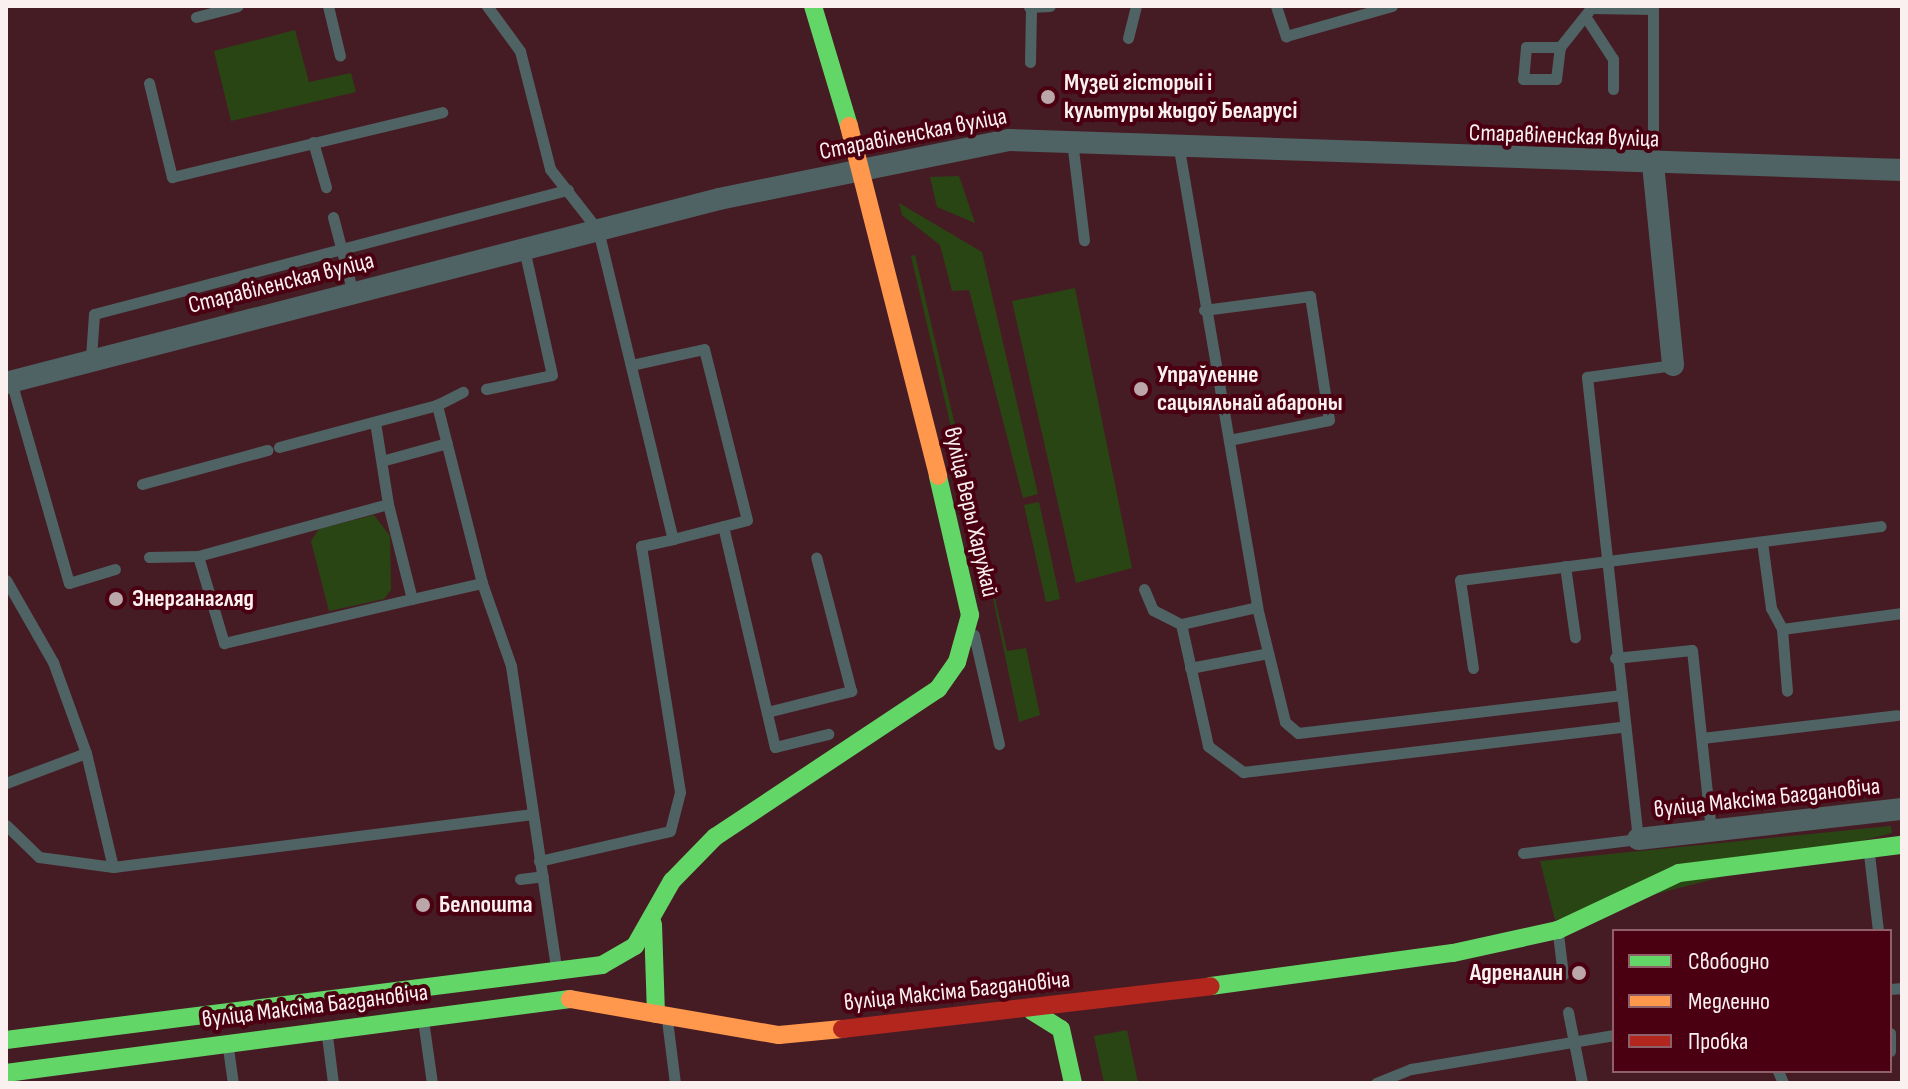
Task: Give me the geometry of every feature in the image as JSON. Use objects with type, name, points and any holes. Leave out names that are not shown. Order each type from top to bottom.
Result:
[{"type":"main road","name":"вуліца Веры Харужай","points":[[602,965],[653,924],[672,881],[715,837],[938,689],[957,662],[970,615],[863,171],[813,6]]},
{"type":"main road","name":"вуліца Максіма Багдановіча","points":[[6,1073],[47,1075],[117,1058],[569,999],[779,1035],[1032,1011],[1453,953],[1558,930],[1679,873],[1902,845]]},
{"type":"main road","points":[[653,924],[662,1015]]},
{"type":"main road","name":"вуліца Максіма Багдановіча","points":[[6,1040],[602,965]]},
{"type":"main road","points":[[1083,1083],[1076,1025],[1087,1003]]},
{"type":"main road","points":[[1032,1011],[1061,1029],[1073,1083]]},
{"type":"main road","points":[[109,1026],[128,1039],[117,1058]]},
{"type":"street","name":"Старавіленская вуліца","points":[[9,382],[91,357],[598,230],[971,146],[1072,137],[1653,164],[1902,170]]},
{"type":"street","points":[[1653,164],[1673,365]]},
{"type":"street","name":"вуліца Максіма Багдановіча","points":[[1638,839],[1896,810]]},
{"type":"lane","points":[[196,17],[238,6]]},
{"type":"lane","points":[[328,6],[340,56]]},
{"type":"lane","points":[[487,6],[520,51],[550,169],[598,230],[673,539]]},
{"type":"lane","points":[[1030,62],[1030,9],[1050,6]]},
{"type":"lane","points":[[1128,38],[1136,6]]},
{"type":"lane","points":[[1276,6],[1286,36],[1392,6]]},
{"type":"lane","points":[[1560,47],[1591,8],[1653,7],[1653,164]]},
{"type":"lane","points":[[1585,16],[1613,59],[1613,89]]},
{"type":"lane","points":[[149,83],[172,177],[442,112]]},
{"type":"lane","points":[[1072,137],[1084,240]]},
{"type":"lane","points":[[313,142],[326,187]]},
{"type":"lane","points":[[1178,143],[1257,607],[1285,722],[1298,733],[1620,695]]},
{"type":"lane","points":[[91,357],[94,314],[568,190]]},
{"type":"lane","points":[[333,217],[353,293]]},
{"type":"lane","points":[[486,389],[552,375],[524,249]]},
{"type":"lane","points":[[1204,310],[1310,296],[1329,420],[1229,440]]},
{"type":"lane","points":[[539,861],[670,831],[680,792],[641,546],[747,520],[704,349],[631,365]]},
{"type":"lane","points":[[1523,853],[1638,839],[1622,727],[1587,377],[1673,365]]},
{"type":"lane","points":[[9,382],[69,583],[115,569]]},
{"type":"lane","points":[[142,484],[437,405],[463,392]]},
{"type":"lane","points":[[437,405],[482,583],[511,666],[557,973]]},
{"type":"lane","points":[[375,422],[385,460],[388,504],[412,599]]},
{"type":"lane","points":[[385,460],[447,443]]},
{"type":"lane","points":[[149,557],[198,556],[388,504]]},
{"type":"lane","points":[[723,526],[775,747],[828,734]]},
{"type":"lane","points":[[1473,668],[1460,580],[1881,526]]},
{"type":"lane","points":[[1762,542],[1771,608],[1782,629],[1787,691]]},
{"type":"lane","points":[[198,556],[224,643],[482,583]]},
{"type":"lane","points":[[767,712],[851,691],[816,557]]},
{"type":"lane","points":[[1565,566],[1575,637]]},
{"type":"lane","points":[[6,580],[53,662],[86,753],[113,867]]},
{"type":"lane","points":[[1144,589],[1153,610],[1181,624],[1257,607]]},
{"type":"lane","points":[[1782,629],[1902,613]]},
{"type":"lane","points":[[970,615],[999,744]]},
{"type":"lane","points":[[1181,624],[1208,746],[1243,772],[1622,727]]},
{"type":"lane","points":[[1615,658],[1692,650],[1711,831]]},
{"type":"lane","points":[[1190,668],[1268,653]]},
{"type":"lane","points":[[1702,738],[1897,715]]},
{"type":"lane","points":[[6,783],[86,753]]},
{"type":"lane","points":[[6,825],[39,857],[113,867],[533,814]]},
{"type":"lane","points":[[1868,849],[1878,929]]},
{"type":"lane","points":[[520,879],[543,876]]},
{"type":"lane","points":[[1558,930],[1563,975]]},
{"type":"lane","points":[[322,998],[333,1083]]},
{"type":"lane","points":[[1568,1012],[1582,1083]]},
{"type":"lane","points":[[662,1015],[675,1083]]},
{"type":"lane","points":[[423,1018],[432,1083]]},
{"type":"lane","points":[[1376,1083],[1411,1069],[1612,1035]]},
{"type":"lane","points":[[227,1044],[233,1083]]},
{"type":"green space","points":[[295,30],[309,82],[351,73],[356,92],[231,121],[214,51]]},
{"type":"green space","points":[[959,176],[975,223],[937,207],[930,177]]},
{"type":"green space","points":[[899,203],[982,252],[1038,494],[1023,498],[969,290],[952,291],[940,245],[902,215]]},
{"type":"green space","points":[[915,255],[968,481],[964,482],[911,256]]},
{"type":"green space","points":[[1075,288],[1132,568],[1076,583],[1012,301]]},
{"type":"green space","points":[[971,494],[1007,651],[1026,648],[1040,715],[1019,722]]},
{"type":"green space","points":[[1039,502],[1060,599],[1046,602],[1024,505]]},
{"type":"green space","points":[[374,515],[390,536],[391,590],[384,599],[329,611],[311,541],[319,529]]},
{"type":"green space","points":[[1891,826],[1892,833],[1555,920],[1540,861]]},
{"type":"green space","points":[[1127,1030],[1138,1083],[1104,1083],[1094,1036]]},
{"type":"traffic: fast","points":[[813,6],[849,126]]},
{"type":"traffic: fast","points":[[602,965],[635,946],[672,881],[715,837],[938,689],[957,662],[970,615],[938,476]]},
{"type":"traffic: fast","points":[[1211,986],[1453,953],[1558,930],[1679,873],[1902,845]]},
{"type":"traffic: fast","points":[[653,924],[656,1014]]},
{"type":"traffic: fast","points":[[6,1040],[602,965]]},
{"type":"traffic: fast","points":[[6,1073],[570,999]]},
{"type":"traffic: fast","points":[[1032,1011],[1061,1029],[1073,1083]]},
{"type":"traffic: slow","points":[[849,126],[938,476]]},
{"type":"traffic: slow","points":[[570,999],[779,1035],[842,1029]]},
{"type":"traffic: jam","points":[[842,1029],[1211,986]]},
{"type":"place","name":"Музей гісторыі і культуры жыдоў Беларусі","points":[[1048,97]]},
{"type":"place","name":"Упраўленне сацыяльнай абароны","points":[[1141,389]]},
{"type":"place","name":"Энерганагляд","points":[[116,599]]},
{"type":"place","name":"Белпошта","points":[[423,905]]},
{"type":"place","name":"Адреналин","points":[[1579,973]]}]
